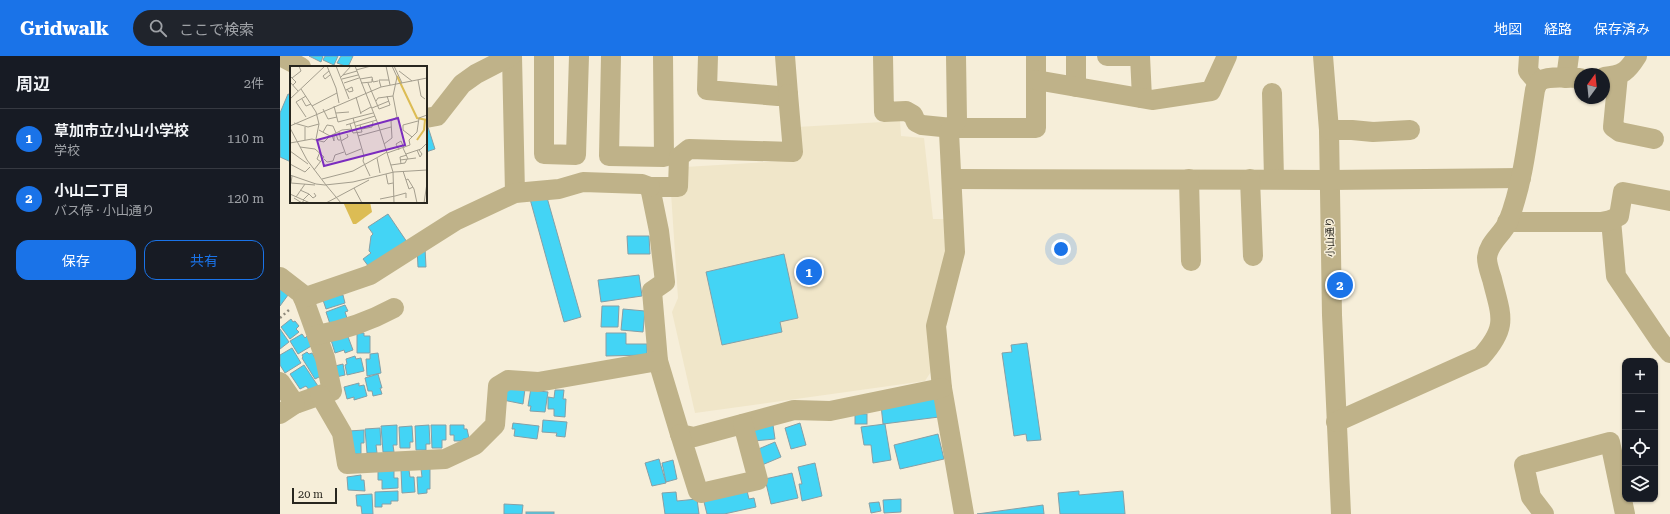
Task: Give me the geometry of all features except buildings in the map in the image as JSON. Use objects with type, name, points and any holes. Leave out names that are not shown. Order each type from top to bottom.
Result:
[{"type":"street","points":[[280,56],[299,66]]},
{"type":"street","points":[[427,118],[437,116],[462,84],[476,74],[512,56],[515,193]]},
{"type":"street","points":[[544,56],[544,154],[576,155],[579,56]]},
{"type":"street","points":[[603,56],[611,56],[609,156],[664,157],[675,152],[686,152]]},
{"type":"street","points":[[663,56],[664,157]]},
{"type":"street","points":[[708,56],[708,90],[778,96],[788,94]]},
{"type":"street","points":[[304,298],[370,275],[456,221],[515,193],[559,189],[582,182],[642,184],[650,187],[678,187],[679,157],[689,149],[793,152],[785,56]]},
{"type":"street","points":[[883,56],[884,112],[906,112],[914,115],[916,122],[922,125],[952,128],[1036,128],[1036,56]]},
{"type":"street","points":[[956,56],[957,120],[949,132],[954,252],[936,326],[942,388],[964,514]]},
{"type":"street","points":[[1076,56],[1076,87]]},
{"type":"street","points":[[1107,56],[1140,56],[1142,98]]},
{"type":"street","points":[[1036,80],[1152,100],[1211,91],[1227,56]]},
{"type":"street","name":"小山通り","points":[[1324,56],[1329,130],[1332,315],[1341,514]]},
{"type":"street","points":[[1529,56],[1528,70],[1538,83]]},
{"type":"street","points":[[1336,422],[1481,357],[1490,347],[1498,332],[1502,319],[1487,259],[1490,245],[1507,222],[1521,178],[1535,90],[1541,80],[1550,77],[1573,78],[1569,56]]},
{"type":"street","points":[[1637,56],[1629,69],[1611,76],[1612,127],[1620,132],[1654,139]]},
{"type":"street","points":[[1272,93],[1274,179]]},
{"type":"street","points":[[1329,130],[1373,132],[1410,130]]},
{"type":"street","points":[[952,179],[1330,180],[1521,178]]},
{"type":"street","points":[[1189,179],[1191,261]]},
{"type":"street","points":[[1250,179],[1253,256]]},
{"type":"street","points":[[650,187],[659,231],[664,282],[652,291],[658,361],[698,491],[701,493],[758,480],[743,424]]},
{"type":"street","points":[[1507,222],[1601,222],[1611,220],[1619,216],[1623,192],[1670,201]]},
{"type":"street","points":[[1611,220],[1616,276],[1660,342],[1670,353]]},
{"type":"street","points":[[280,277],[302,294],[304,298],[325,358],[332,391],[288,409],[280,382]]},
{"type":"street","points":[[317,335],[334,332],[375,318],[394,308]]},
{"type":"street","points":[[320,395],[342,433],[347,464],[445,459],[475,445],[495,425],[498,386],[508,380],[538,382],[658,361]]},
{"type":"street","points":[[680,434],[694,437],[794,410],[830,411],[942,388]]},
{"type":"street","points":[[1544,514],[1531,497],[1524,465],[1610,442],[1625,514]]},
{"type":"shaded area","points":[[900,121],[901,136],[924,138],[933,219],[949,219],[932,370],[925,381],[695,413],[672,312],[678,298],[671,193],[685,167],[799,160],[797,127]]},
{"type":"shaded area","points":[[343,203],[370,203],[372,212],[356,224],[353,224]]},
{"type":"place","name":"草加市立小山小学校","points":[[809,272]]},
{"type":"place","name":"小山二丁目","points":[[1340,285]]}]
